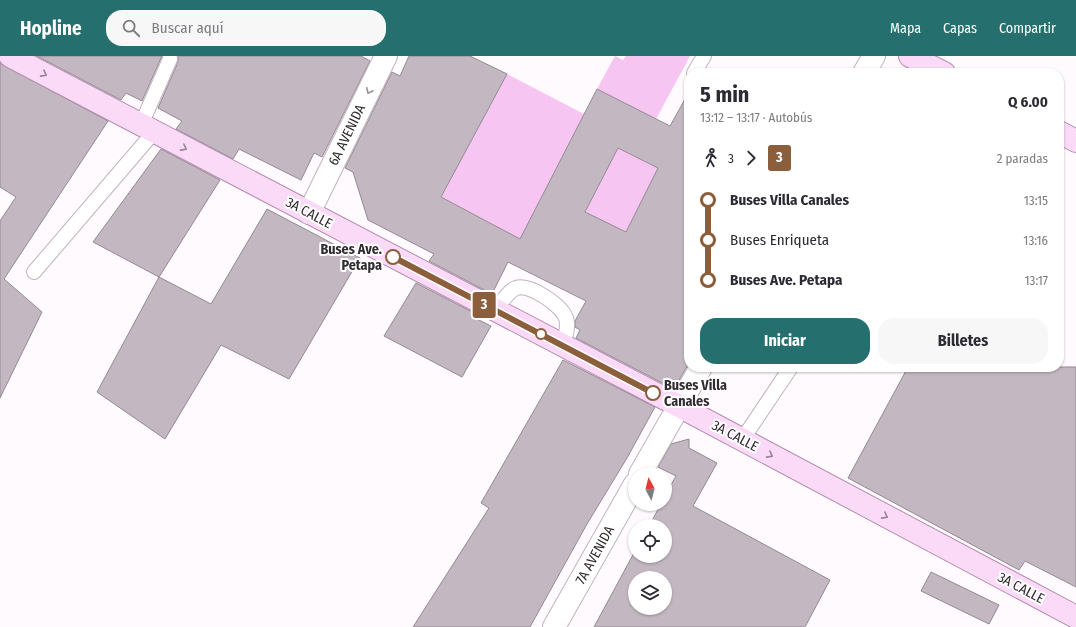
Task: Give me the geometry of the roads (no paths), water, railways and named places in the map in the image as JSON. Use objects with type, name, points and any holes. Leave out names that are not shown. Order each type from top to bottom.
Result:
[{"type":"main road","name":"3A CALLE","points":[[10,56],[679,406],[1076,617]]},
{"type":"main road","points":[[910,56],[934,68]]},
{"type":"main road","points":[[1064,135],[1076,141]]},
{"type":"street","name":"6A AVENIDA","points":[[309,213],[386,56]]},
{"type":"street","points":[[867,68],[874,56]]},
{"type":"street","points":[[644,467],[698,372]]},
{"type":"street","name":"7A AVENIDA","points":[[554,627],[628,496]]},
{"type":"lane","points":[[697,68],[704,56]]},
{"type":"lane","points":[[34,272],[147,128],[170,59]]},
{"type":"lane","points":[[496,311],[506,297],[516,288],[523,287],[532,290],[554,303],[563,312],[567,320],[563,346]]},
{"type":"lane","points":[[742,440],[788,372]]},
{"type":"place","name":"Buses Ave. Petapa","points":[[393,257]]},
{"type":"place","name":"Buses Villa Canales","points":[[653,393]]}]
